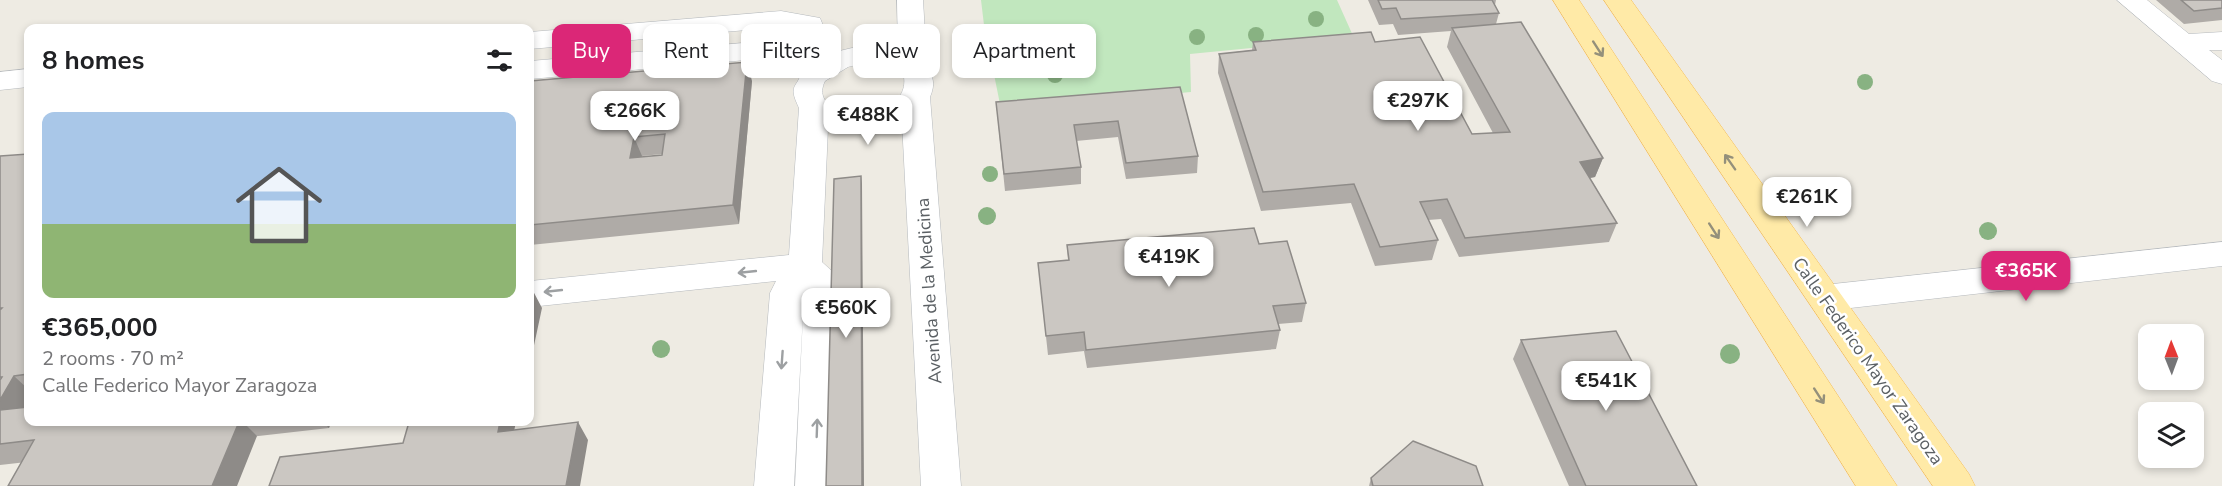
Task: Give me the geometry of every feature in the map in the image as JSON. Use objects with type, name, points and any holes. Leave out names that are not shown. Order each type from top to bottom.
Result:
[{"type":"main road","points":[[1566,0],[1877,486]]},
{"type":"main road","name":"Calle Federico Mayor Zaragoza","points":[[1617,0],[1955,486]]},
{"type":"street","name":"Avenida de la Medicina","points":[[910,0],[941,486]]},
{"type":"street","points":[[2130,0],[2222,75]]},
{"type":"street","points":[[534,40],[781,19],[810,24]]},
{"type":"street","points":[[2183,43],[2222,41]]},
{"type":"street","points":[[534,70],[741,52]]},
{"type":"street","points":[[813,78],[809,85],[808,97],[814,107],[824,115],[856,123],[874,121],[905,107],[914,82],[902,59],[889,54],[856,53],[841,59]]},
{"type":"street","points":[[0,81],[24,78]]},
{"type":"street","points":[[774,486],[787,293],[805,266],[814,107]]},
{"type":"street","points":[[1824,298],[2222,254]]},
{"type":"street","points":[[534,294],[805,266],[822,282],[815,486]]},
{"type":"green space","points":[[981,0],[1337,0],[1354,38],[1190,54],[1191,92],[1001,109],[995,78],[1096,78],[1096,24],[984,24]]},
{"type":"building","points":[[1378,0],[1492,0],[1499,13],[1401,19],[1396,8],[1382,9]]},
{"type":"building","points":[[2181,0],[2222,0],[2222,8],[2194,11]]},
{"type":"building","points":[[1521,22],[1603,158],[1580,162],[1617,223],[1465,238],[1447,199],[1420,202],[1438,240],[1380,247],[1354,184],[1263,192],[1219,54],[1256,50],[1253,42],[1371,32],[1375,42],[1420,37],[1472,134],[1510,132],[1452,28]]},
{"type":"building","points":[[741,63],[741,78],[745,78],[733,205],[534,225],[534,81],[564,78],[631,78],[631,72],[643,71],[643,78],[729,78],[729,64]],"holes":[[[665,134],[662,155],[630,158],[634,137]]]},
{"type":"building","points":[[1180,87],[1198,156],[1126,163],[1118,121],[1074,125],[1081,167],[1004,174],[996,102]]},
{"type":"building","points":[[24,154],[24,375],[14,376],[0,400],[2,377],[0,377],[0,310],[2,308],[0,308],[0,156]]},
{"type":"building","points":[[861,176],[862,486],[826,486],[834,179]]},
{"type":"building","points":[[1254,228],[1259,244],[1287,241],[1306,303],[1273,306],[1280,330],[1086,350],[1084,332],[1046,336],[1038,263],[1069,260],[1067,245]]},
{"type":"building","points":[[1616,331],[1697,486],[1586,486],[1521,340]]},
{"type":"building","points":[[24,407],[24,426],[237,426],[212,486],[8,486],[34,440],[0,444],[0,410]]},
{"type":"building","points":[[578,422],[566,486],[269,486],[280,457],[403,443],[408,426],[499,426],[498,432]]},
{"type":"building","points":[[1413,441],[1476,466],[1483,486],[1373,486],[1371,478]]}]
